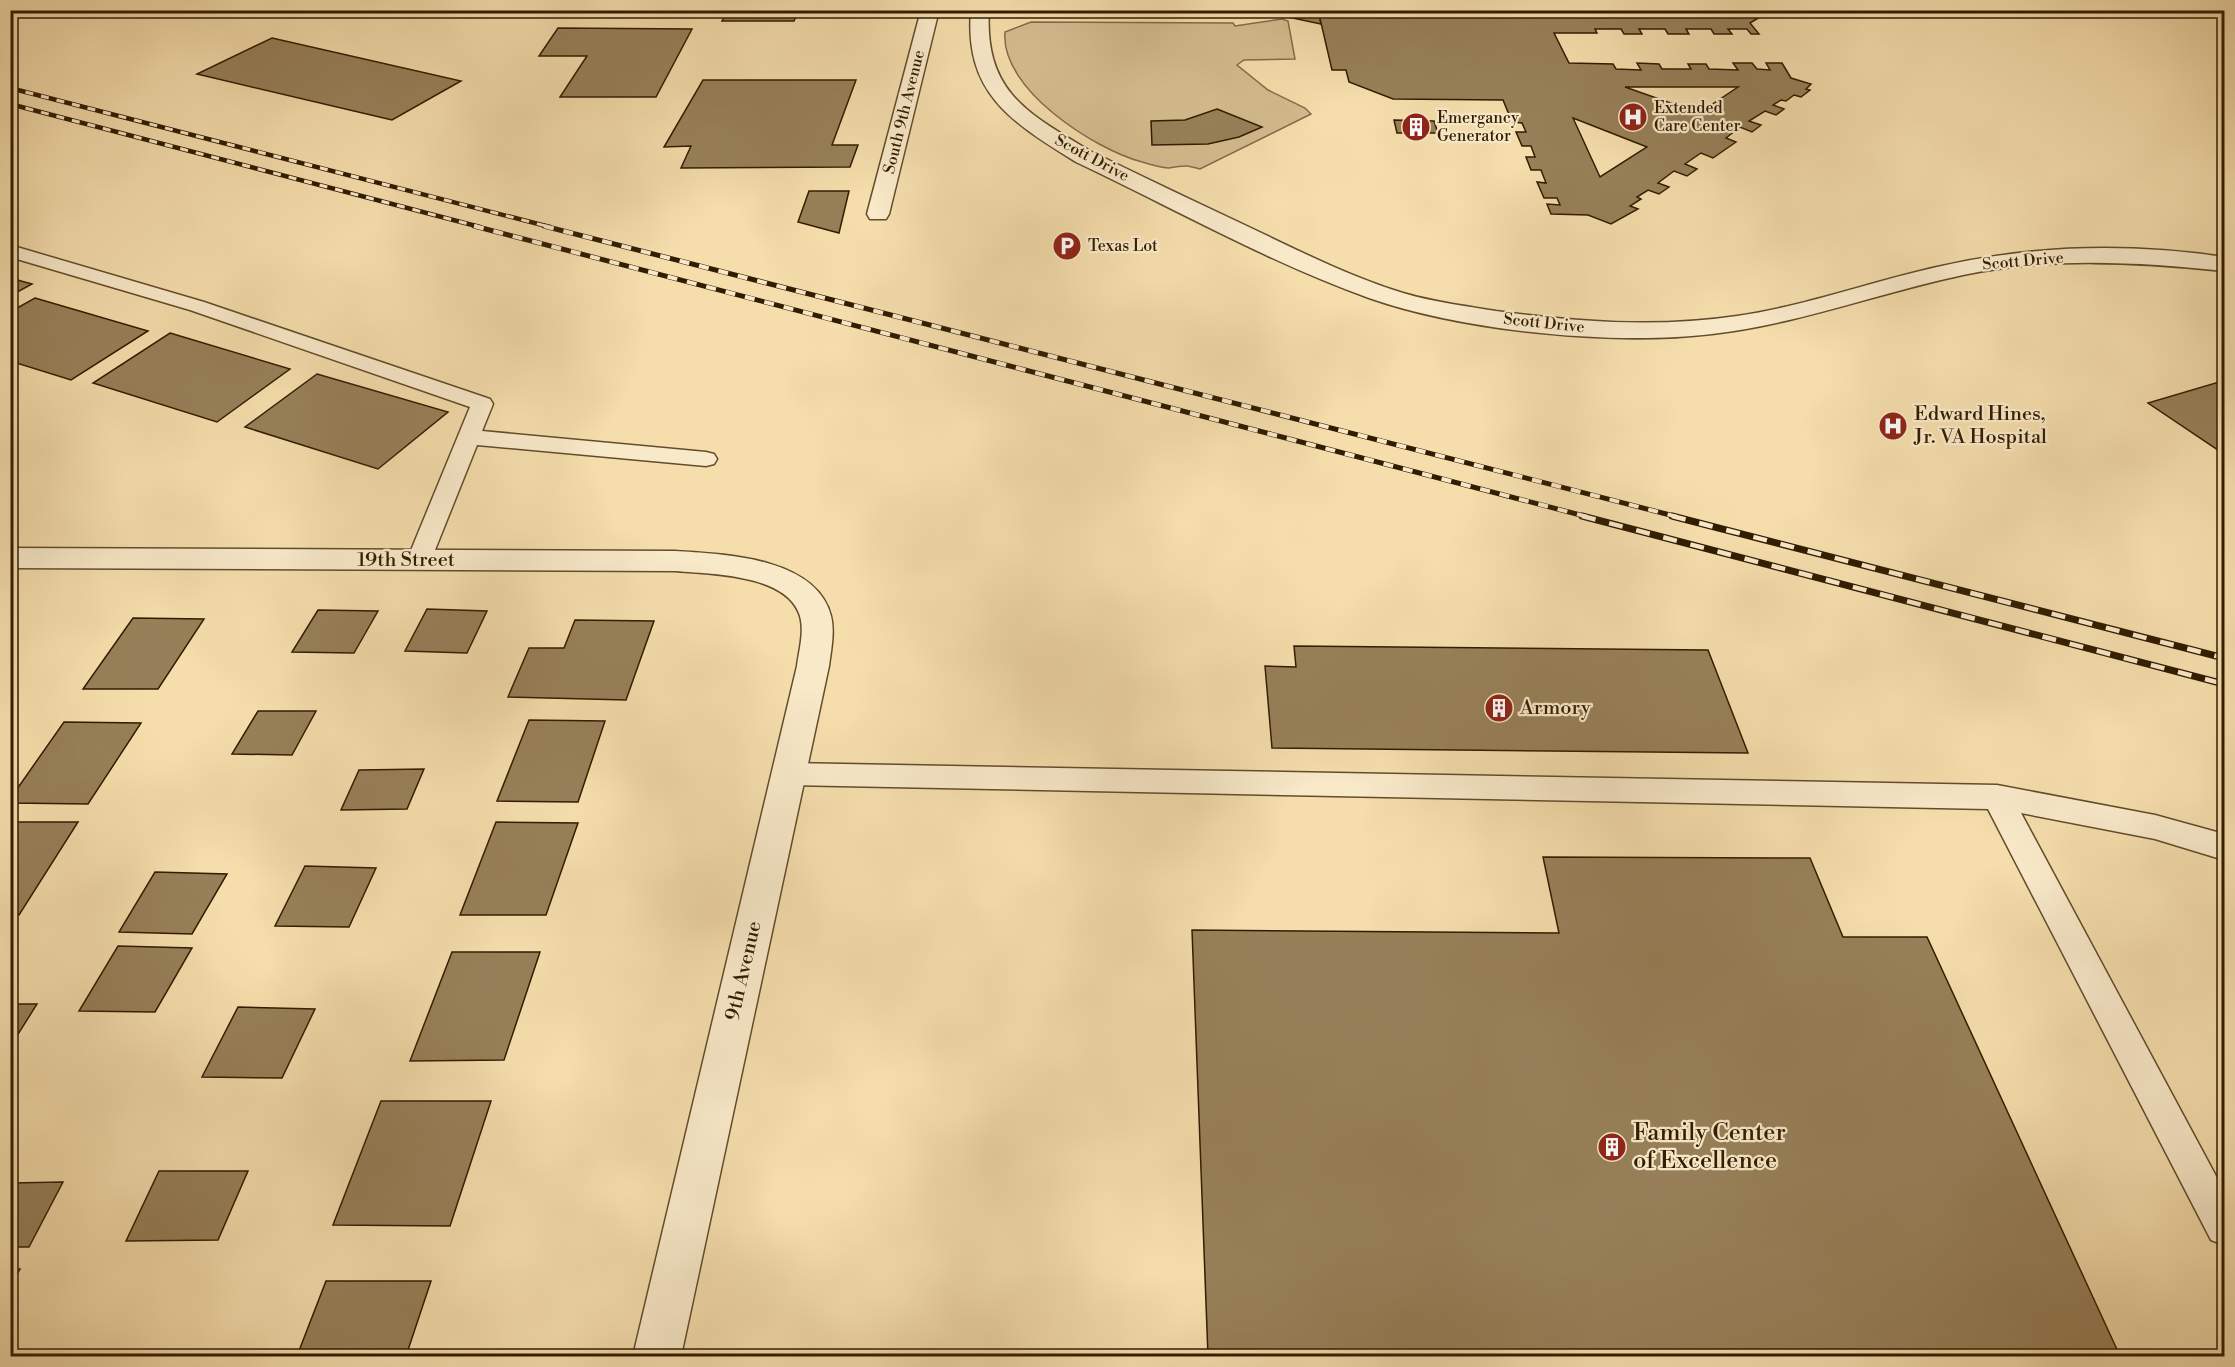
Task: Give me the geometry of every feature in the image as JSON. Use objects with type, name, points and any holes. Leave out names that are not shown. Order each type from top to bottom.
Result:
[{"type":"street","name":"South 9th Avenue","points":[[878,214],[930,10]]},
{"type":"street","name":"Scott Drive","points":[[980,11],[977,29],[979,53],[991,81],[1016,113],[1052,137],[1084,157],[1313,267],[1398,299],[1460,313],[1611,330],[1677,329],[1777,316],[1965,267],[2012,260],[2134,256],[2224,264]]},
{"type":"street","name":"19th Street","points":[[20,558],[675,561],[724,565],[765,573],[797,589]]},
{"type":"street","points":[[10,581],[20,558]]},
{"type":"street","name":"9th Avenue","points":[[657,1356],[813,666],[817,630],[812,607],[797,589]]},
{"type":"lane","points":[[980,11],[1247,10]]},
{"type":"lane","points":[[10,251],[197,306],[483,405],[419,560]]},
{"type":"lane","points":[[469,437],[706,459]]},
{"type":"lane","points":[[788,774],[948,779],[1997,797],[2154,827],[2224,847]]},
{"type":"lane","points":[[1997,797],[2224,1227]]},
{"type":"shaded area","points":[[1282,19],[1288,21],[1295,59],[1244,60],[1237,65],[1268,90],[1305,108],[1311,114],[1200,169],[1187,166],[1166,168],[1142,162],[1122,155],[1076,130],[1033,95],[1018,75],[1007,53],[1005,32],[1031,22],[1233,23],[1235,26]]},
{"type":"building","points":[[728,10],[799,10],[794,21],[722,21]]},
{"type":"building","points":[[1255,10],[1318,10],[1321,24]]},
{"type":"building","name":"Extended Care Center","points":[[1318,10],[1748,10],[1753,12],[1749,14],[1760,17],[1750,23],[1759,34],[1751,34],[1747,29],[1728,29],[1732,34],[1714,34],[1711,29],[1686,29],[1689,34],[1668,34],[1665,29],[1639,29],[1642,34],[1624,34],[1621,29],[1595,29],[1597,33],[1554,33],[1569,63],[1613,64],[1616,69],[1641,70],[1637,63],[1659,64],[1662,69],[1691,69],[1688,64],[1706,64],[1709,69],[1738,70],[1733,63],[1752,63],[1757,69],[1770,70],[1766,63],[1782,63],[1791,78],[1811,84],[1806,89],[1810,90],[1801,97],[1794,95],[1786,101],[1781,100],[1773,105],[1784,109],[1776,115],[1765,111],[1749,121],[1761,125],[1752,132],[1740,127],[1726,138],[1736,142],[1713,158],[1701,153],[1685,164],[1697,169],[1687,176],[1674,171],[1658,183],[1669,187],[1659,194],[1648,190],[1637,197],[1641,199],[1630,206],[1638,209],[1611,224],[1588,215],[1551,214],[1547,204],[1560,205],[1557,198],[1544,198],[1537,182],[1546,183],[1541,170],[1531,170],[1526,157],[1535,157],[1531,146],[1522,146],[1516,132],[1526,132],[1522,123],[1512,122],[1503,100],[1393,99],[1349,82],[1346,70],[1332,70]],"holes":[[[1625,87],[1738,87],[1699,113]],[[1573,118],[1647,147],[1600,177]]]},
{"type":"building","points":[[558,28],[692,29],[656,97],[560,97],[587,56],[539,56]]},
{"type":"building","points":[[272,38],[461,81],[392,120],[197,74]]},
{"type":"building","points":[[703,80],[856,80],[832,145],[858,145],[850,167],[681,168],[691,146],[664,147]]},
{"type":"building","points":[[1217,109],[1262,127],[1239,137],[1208,144],[1152,145],[1151,121],[1185,120]]},
{"type":"building","name":"Emergancy Generator","points":[[1394,120],[1434,121],[1438,133],[1397,133]]},
{"type":"building","points":[[809,191],[849,191],[839,233],[798,222]]},
{"type":"building","points":[[10,278],[32,284],[10,296]]},
{"type":"building","points":[[35,298],[148,331],[71,380],[10,361],[10,312]]},
{"type":"building","points":[[170,333],[290,369],[217,422],[93,383]]},
{"type":"building","points":[[317,374],[448,412],[378,469],[245,427]]},
{"type":"building","points":[[2219,382],[2224,385],[2224,454],[2148,403]]},
{"type":"building","points":[[427,609],[487,611],[467,653],[405,651]]},
{"type":"building","points":[[318,610],[378,611],[354,653],[292,652]]},
{"type":"building","points":[[133,618],[204,619],[158,689],[83,689]]},
{"type":"building","points":[[575,620],[654,621],[626,700],[508,697],[529,648],[564,648]]},
{"type":"building","name":"Armory","points":[[1294,646],[1708,650],[1748,753],[1272,748],[1265,666],[1296,667]]},
{"type":"building","points":[[258,711],[316,711],[292,755],[232,754]]},
{"type":"building","points":[[529,720],[605,721],[578,802],[497,801]]},
{"type":"building","points":[[64,722],[141,723],[88,804],[10,803],[10,799]]},
{"type":"building","points":[[424,769],[407,809],[341,810],[359,770]]},
{"type":"building","points":[[10,822],[78,822],[19,915],[10,915]]},
{"type":"building","points":[[496,822],[578,823],[546,915],[460,915]]},
{"type":"building","name":"Family Center of Excellence","points":[[1543,857],[1810,858],[1843,937],[1927,937],[2120,1356],[1208,1356],[1192,930],[1559,933]]},
{"type":"building","points":[[305,866],[376,868],[349,927],[275,926]]},
{"type":"building","points":[[155,872],[227,874],[192,934],[119,932]]},
{"type":"building","points":[[118,946],[192,948],[155,1012],[79,1011]]},
{"type":"building","points":[[452,952],[540,952],[504,1060],[410,1061]]},
{"type":"building","points":[[10,1004],[37,1004],[10,1047]]},
{"type":"building","points":[[238,1007],[315,1009],[282,1078],[202,1077]]},
{"type":"building","points":[[381,1101],[491,1101],[450,1226],[333,1225]]},
{"type":"building","points":[[159,1171],[248,1171],[218,1240],[126,1241]]},
{"type":"building","points":[[63,1182],[29,1247],[10,1247],[10,1183]]},
{"type":"building","points":[[10,1269],[20,1269],[10,1287]]},
{"type":"building","points":[[326,1281],[431,1281],[406,1356],[297,1356]]},
{"type":"railway","points":[[10,88],[550,227]]},
{"type":"railway","points":[[10,104],[480,227]]},
{"type":"railway","points":[[474,226],[1588,517]]},
{"type":"railway","points":[[544,226],[1678,517]]},
{"type":"railway","points":[[1582,516],[2224,684]]},
{"type":"railway","points":[[1672,516],[2224,658]]},
{"type":"place","name":"Extended Care Center","points":[[1633,117]]},
{"type":"place","name":"Emergancy Generator","points":[[1416,127]]},
{"type":"place","name":"Texas Lot","points":[[1067,246]]},
{"type":"place","name":"Edward Hines, Jr. VA Hospital","points":[[1893,426]]},
{"type":"place","name":"Armory","points":[[1499,708]]},
{"type":"place","name":"Family Center of Excellence","points":[[1612,1147]]}]
